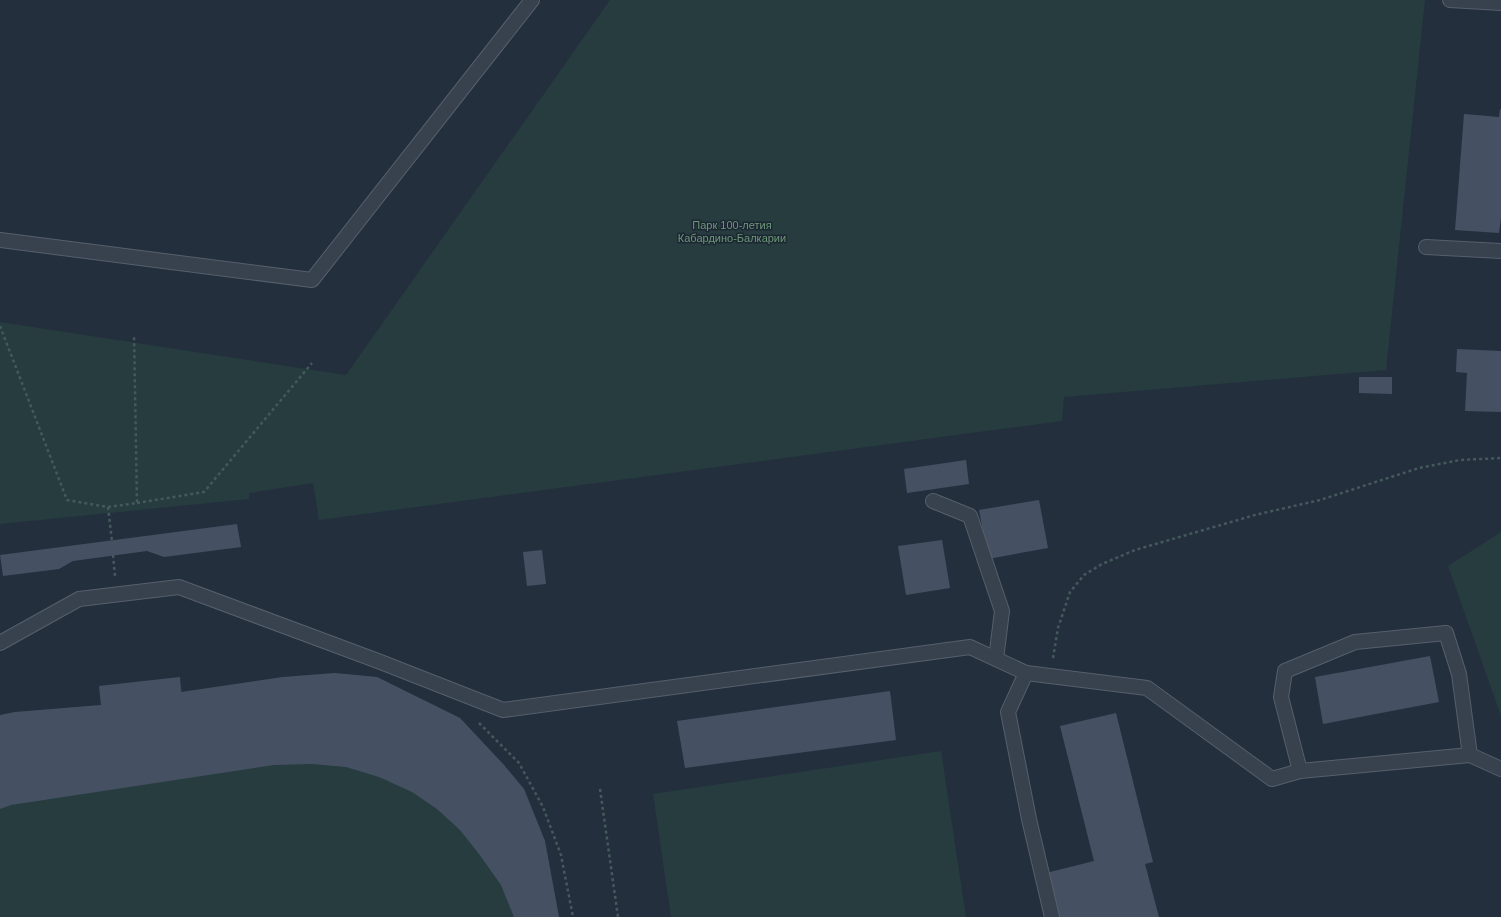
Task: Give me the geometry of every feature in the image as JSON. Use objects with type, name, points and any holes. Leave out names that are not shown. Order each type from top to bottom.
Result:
[{"type":"lane","points":[[0,240],[312,280],[532,0]]},
{"type":"lane","points":[[1450,0],[1501,3]]},
{"type":"lane","points":[[1426,248],[1501,251]]},
{"type":"lane","points":[[933,501],[970,516],[1002,611],[996,659]]},
{"type":"lane","points":[[0,642],[80,599],[179,587],[371,658],[503,710],[970,647],[1026,673],[1147,688],[1272,779],[1300,771],[1470,754],[1501,769]]},
{"type":"lane","points":[[1300,771],[1281,697],[1285,671],[1355,642],[1362,641],[1446,633],[1459,674],[1470,754]]},
{"type":"lane","points":[[1026,673],[1008,712],[1029,819],[1052,917]]},
{"type":"path","points":[[0,326],[66,500],[108,507],[204,492],[312,363]]},
{"type":"path","points":[[134,335],[137,503]]},
{"type":"path","points":[[1050,676],[1058,628],[1070,592],[1084,575],[1102,564],[1135,550],[1255,514],[1320,500],[1419,468],[1460,460],[1501,458]]},
{"type":"path","points":[[108,507],[112,541]]},
{"type":"path","points":[[476,720],[519,763],[543,807],[561,855],[573,917]]},
{"type":"path","points":[[600,789],[618,917]]},
{"type":"green space","name":"Парк 100-летия Кабардино-Балкарии","points":[[610,0],[1425,0],[1386,370],[1064,397],[1062,421],[319,520],[313,483],[249,493],[249,499],[0,524],[0,322],[346,375]]},
{"type":"green space","points":[[1501,532],[1501,716],[1448,566]]},
{"type":"green space","points":[[180,677],[182,692],[283,677],[377,677],[460,718],[504,765],[524,789],[545,841],[559,917],[0,917],[0,715],[15,712],[101,705],[99,686]]},
{"type":"green space","points":[[941,751],[966,917],[671,917],[653,794]]},
{"type":"building","points":[[1500,109],[1501,218],[1499,233],[1455,230],[1464,114],[1499,117]]},
{"type":"building","points":[[1457,349],[1501,351],[1501,412],[1465,411],[1467,373],[1456,372]]},
{"type":"building","points":[[1359,377],[1392,377],[1392,394],[1359,393]]},
{"type":"building","points":[[966,460],[969,484],[907,493],[904,469]]},
{"type":"building","points":[[1039,500],[1048,548],[988,559],[979,510]]},
{"type":"building","points":[[237,524],[241,547],[164,557],[147,551],[73,561],[59,569],[3,576],[0,555]]},
{"type":"building","points":[[942,540],[950,588],[906,595],[898,546]]},
{"type":"building","points":[[542,550],[546,584],[527,586],[523,552]]},
{"type":"building","points":[[1430,656],[1439,702],[1323,724],[1315,677]]},
{"type":"building","points":[[335,673],[377,677],[460,718],[504,765],[524,789],[545,841],[559,917],[514,917],[501,885],[479,854],[460,830],[437,809],[412,792],[379,777],[346,767],[312,764],[274,765],[11,805],[0,809],[0,715],[15,712],[101,705],[99,686],[180,677],[181,692],[283,677]]},
{"type":"building","points":[[890,691],[896,740],[685,768],[677,721]]},
{"type":"building","points":[[1116,713],[1153,862],[1145,864],[1159,917],[1056,917],[1046,873],[1094,861],[1060,726]]}]
